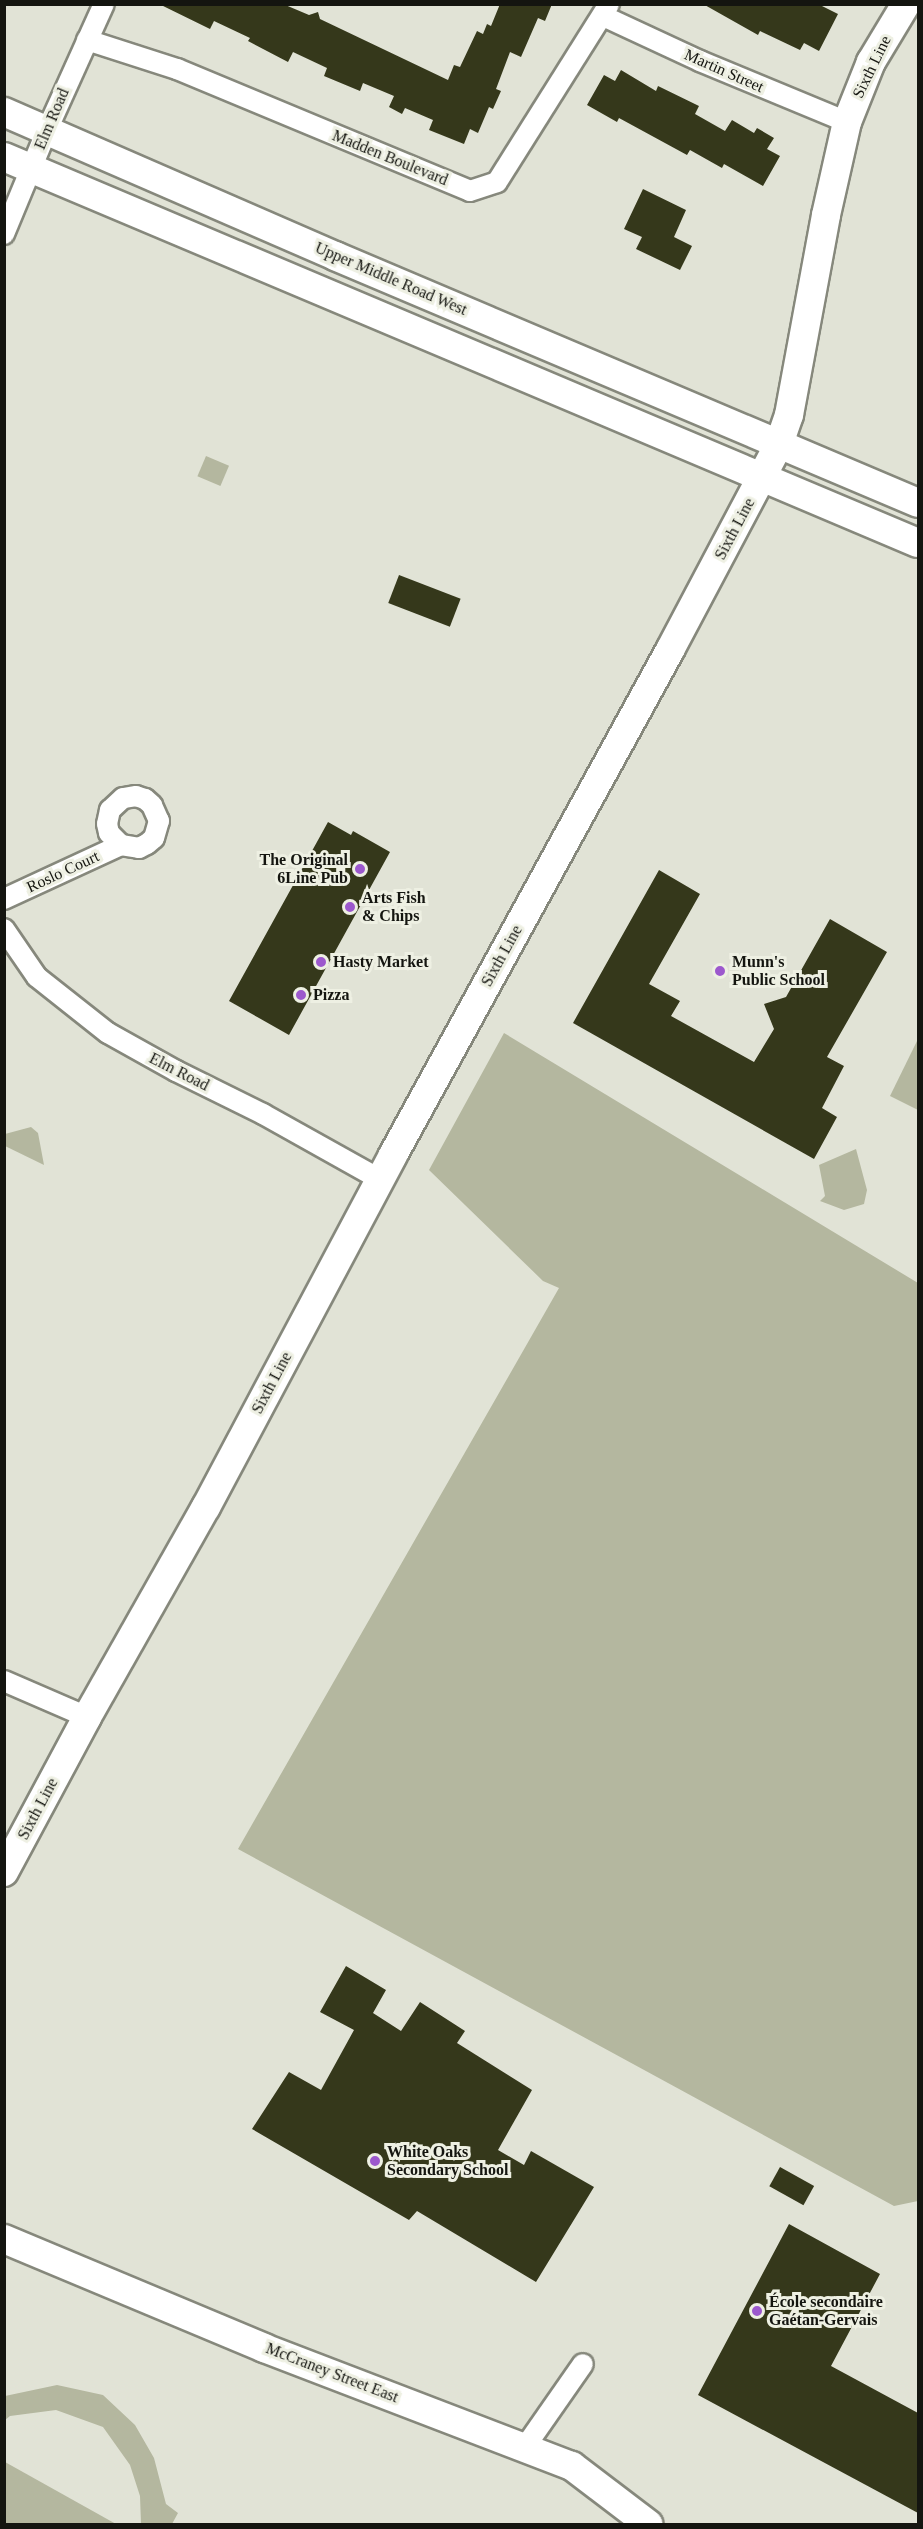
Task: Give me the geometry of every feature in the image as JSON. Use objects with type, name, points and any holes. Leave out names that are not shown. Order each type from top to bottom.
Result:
[{"type":"street","name":"Elm Road","points":[[4,234],[47,129],[104,4]]},
{"type":"street","name":"Sixth Line","points":[[4,1872],[87,1717],[206,1507],[779,444],[789,416],[826,215],[847,122],[872,62],[906,4]]},
{"type":"street","name":"Madden Boulevard","points":[[87,40],[177,69],[470,190],[497,182],[606,10]]},
{"type":"street","name":"Martin Street","points":[[606,10],[700,61],[847,122]]},
{"type":"street","name":"Upper Middle Road West","points":[[4,112],[335,256],[918,503]]},
{"type":"street","points":[[4,157],[918,543]]},
{"type":"street","name":"Roslo Court","points":[[4,899],[121,845]]},
{"type":"street","name":"Elm Road","points":[[4,929],[37,977],[108,1034],[263,1114],[381,1180]]},
{"type":"street","points":[[4,1681],[87,1717]]},
{"type":"street","name":"McCraney Street East","points":[[4,2239],[264,2348],[572,2466],[648,2524]]},
{"type":"street","points":[[525,2447],[583,2364]]},
{"type":"green space","points":[[206,456],[229,466],[220,486],[197,476]]},
{"type":"green space","points":[[504,1033],[918,1283],[918,2201],[894,2206],[238,1849],[559,1288],[543,1281],[429,1170]]},
{"type":"green space","points":[[918,1039],[918,1110],[890,1096]]},
{"type":"green space","points":[[31,1127],[38,1133],[44,1165],[5,1146],[5,1134]]},
{"type":"green space","points":[[856,1149],[867,1190],[864,1204],[844,1210],[820,1201],[825,1196],[819,1165]]},
{"type":"green space","points":[[57,2385],[103,2395],[135,2425],[154,2458],[166,2504],[178,2513],[172,2524],[141,2524],[140,2496],[130,2465],[103,2427],[56,2410],[10,2416],[5,2420],[5,2396]]},
{"type":"green space","points":[[5,2462],[116,2524],[5,2524]]},
{"type":"building","points":[[159,4],[283,4],[309,15],[318,12],[320,19],[448,80],[454,65],[460,67],[477,31],[483,34],[487,24],[491,26],[500,4],[552,4],[545,21],[538,18],[521,57],[510,52],[496,89],[501,91],[493,109],[489,107],[478,133],[470,129],[464,144],[429,130],[433,120],[405,108],[402,114],[389,107],[394,96],[363,83],[360,91],[324,76],[327,68],[293,52],[288,62],[248,41],[250,38],[214,21],[210,29]]},
{"type":"building","points":[[703,4],[818,4],[838,14],[819,51],[804,43],[800,50],[760,31],[758,35]]},
{"type":"building","points":[[621,70],[656,91],[658,86],[699,106],[695,114],[725,131],[732,120],[754,133],[757,128],[774,138],[767,149],[780,156],[763,186],[724,164],[722,168],[690,150],[687,155],[619,118],[617,122],[587,105],[604,75],[615,81]]},
{"type":"building","points":[[643,189],[686,210],[674,237],[692,246],[680,270],[636,249],[642,237],[624,229]]},
{"type":"building","points":[[399,575],[461,599],[450,627],[388,603]]},
{"type":"building","points":[[328,822],[351,835],[353,831],[390,852],[289,1035],[229,1001]]},
{"type":"building","points":[[659,870],[700,894],[649,984],[680,1001],[671,1016],[754,1062],[774,1029],[764,1004],[786,997],[830,919],[887,952],[827,1057],[844,1066],[822,1108],[837,1117],[814,1159],[573,1023]]},
{"type":"building","points":[[346,1966],[386,1990],[373,2013],[401,2031],[420,2002],[465,2031],[457,2043],[532,2090],[498,2150],[524,2165],[531,2151],[594,2187],[536,2282],[417,2211],[409,2220],[252,2129],[289,2072],[321,2090],[354,2030],[320,2012]]},
{"type":"building","points":[[780,2167],[814,2186],[803,2205],[769,2186]]},
{"type":"building","points":[[789,2224],[880,2274],[831,2366],[918,2413],[918,2513],[698,2395]]},
{"type":"place","name":"The Original 6Line Pub","points":[[360,869]]},
{"type":"place","name":"Arts Fish & Chips","points":[[350,907]]},
{"type":"place","name":"Hasty Market","points":[[321,962]]},
{"type":"place","name":"Munn's Public School","points":[[720,971]]},
{"type":"place","name":"Pizza","points":[[301,995]]},
{"type":"place","name":"White Oaks Secondary School","points":[[375,2161]]},
{"type":"place","name":"École secondaire Gaétan-Gervais","points":[[757,2311]]}]
